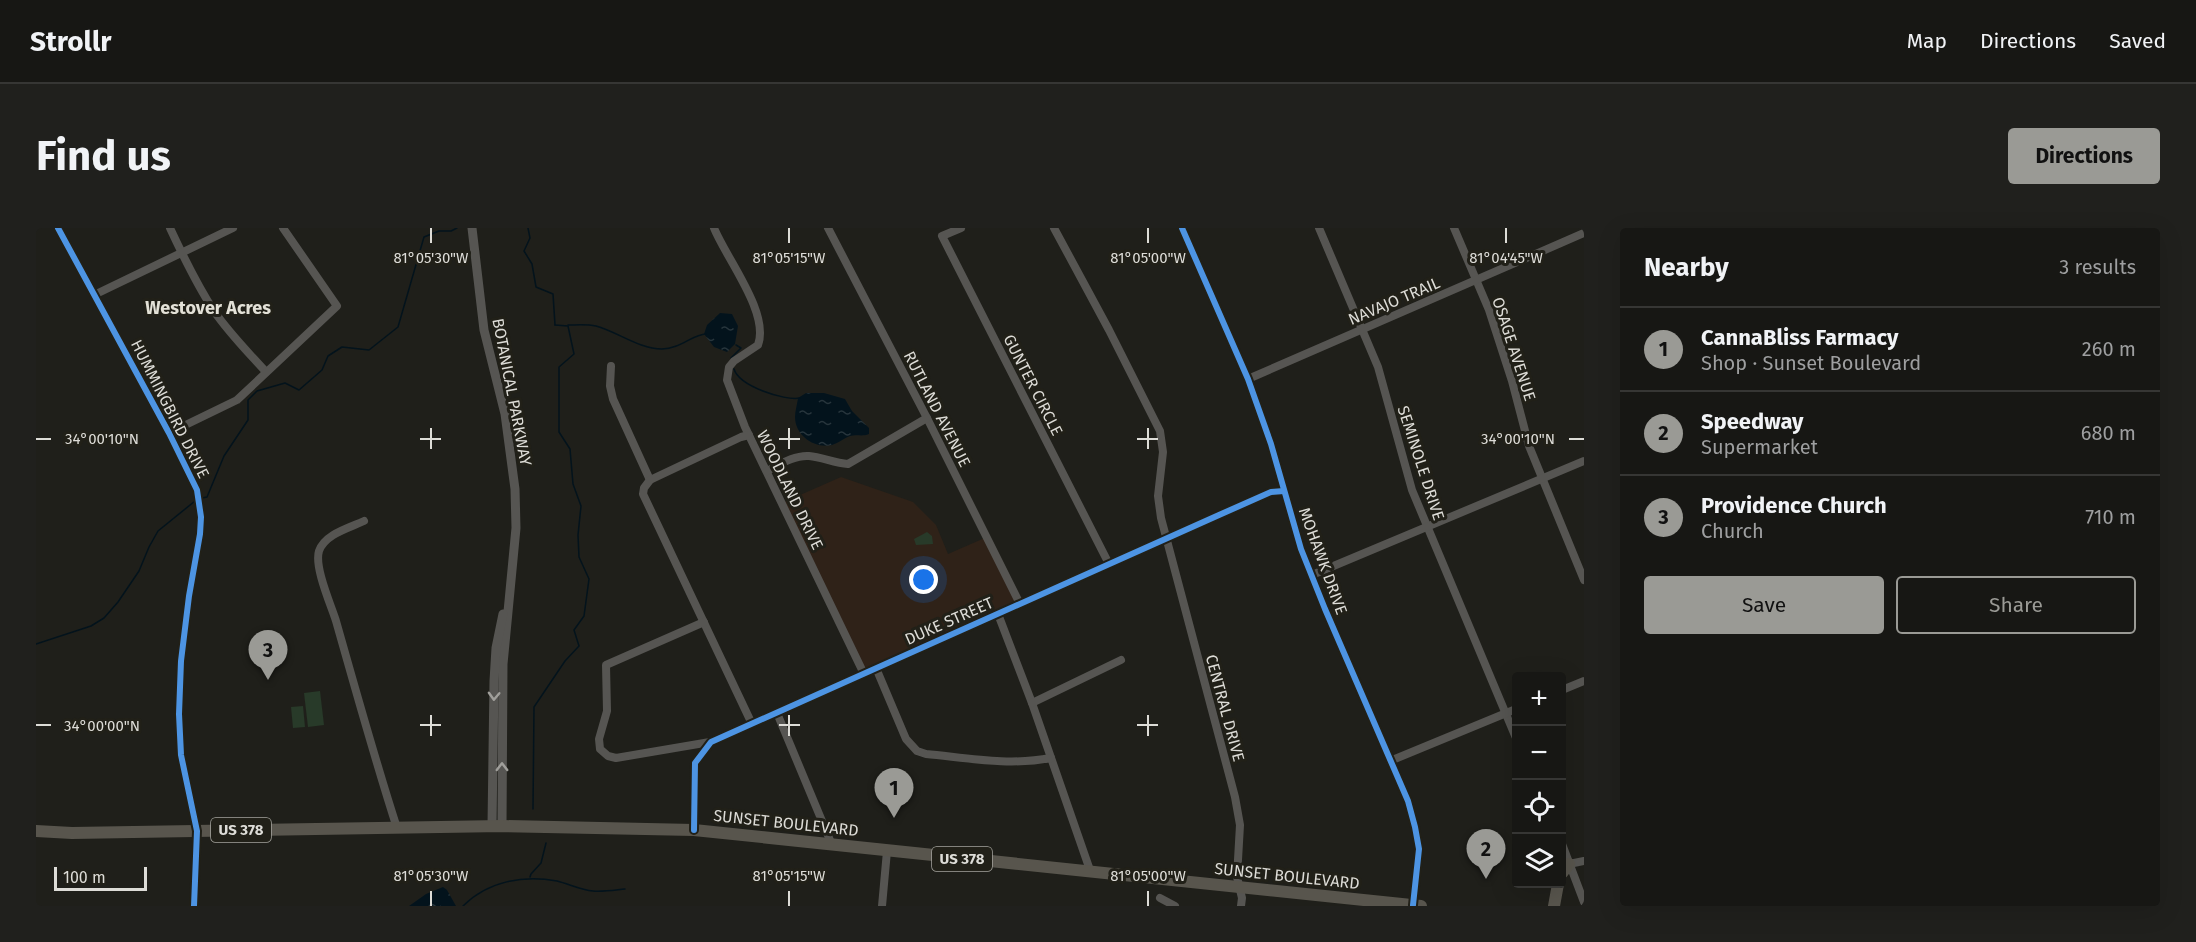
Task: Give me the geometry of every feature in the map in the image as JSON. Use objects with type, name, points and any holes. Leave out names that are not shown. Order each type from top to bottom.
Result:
[{"type":"main road","name":"SUNSET BOULEVARD","points":[[36,831],[72,833],[497,826],[694,830],[1421,906]]},
{"type":"main road","points":[[1554,906],[1557,888]]},
{"type":"street","name":"HUMMINGBIRD DRIVE","points":[[58,228],[169,433],[197,490],[200,534],[181,660],[179,714],[181,755],[197,831],[194,906]]},
{"type":"street","points":[[170,228],[182,254],[215,311],[266,372]]},
{"type":"street","points":[[94,295],[232,228]]},
{"type":"street","points":[[169,433],[237,400],[337,306],[283,228]]},
{"type":"street","name":"BOTANICAL PARKWAY","points":[[472,228],[484,330],[505,414],[514,480],[516,528],[503,664],[497,826]]},
{"type":"street","name":"WOODLAND DRIVE","points":[[714,228],[722,247],[750,296],[760,325],[758,345],[734,361],[727,374],[749,435],[864,674]]},
{"type":"street","name":"RUTLAND AVENUE","points":[[828,228],[1020,604]]},
{"type":"street","name":"GUNTER CIRCLE","points":[[961,228],[942,236],[1109,564]]},
{"type":"street","points":[[1053,228],[1109,330],[1160,431],[1163,452],[1158,496],[1161,518],[1168,538]]},
{"type":"street","name":"MOHAWK DRIVE","points":[[1182,228],[1248,379],[1265,427],[1301,549],[1408,801],[1418,839],[1413,905]]},
{"type":"street","name":"SEMINOLE DRIVE","points":[[1319,228],[1378,367],[1412,490],[1426,527],[1512,728]]},
{"type":"street","name":"OSAGE AVENUE","points":[[1454,228],[1498,339],[1529,446],[1584,580]]},
{"type":"street","name":"NAVAJO TRAIL","points":[[1248,379],[1584,233]]},
{"type":"street","points":[[611,366],[610,386],[613,399],[650,480]]},
{"type":"street","points":[[767,471],[787,461],[809,456],[848,464],[927,418]]},
{"type":"street","points":[[749,435],[650,480],[643,494],[752,724]]},
{"type":"street","points":[[1312,575],[1584,461]]},
{"type":"street","name":"DUKE STREET","points":[[704,622],[606,665],[608,711],[599,739],[603,753],[616,758],[711,742],[1271,492],[1284,491]]},
{"type":"street","points":[[364,521],[326,540],[319,551],[318,563],[368,738],[398,828]]},
{"type":"street","name":"CENTRAL DRIVE","points":[[1168,538],[1235,797],[1240,825],[1237,877],[1242,898],[1241,906]]},
{"type":"street","points":[[998,614],[1032,703],[1091,873]]},
{"type":"street","points":[[1032,703],[1121,660]]},
{"type":"street","points":[[876,668],[906,739],[917,751],[926,754],[1016,763],[1050,758]]},
{"type":"street","points":[[1566,688],[1584,681]]},
{"type":"street","points":[[1390,761],[1512,711]]},
{"type":"street","points":[[777,713],[832,845]]},
{"type":"street","points":[[694,830],[695,763],[711,742]]},
{"type":"street","points":[[882,906],[887,851]]},
{"type":"street","points":[[1566,868],[1584,861]]},
{"type":"street","points":[[1566,870],[1584,902]]},
{"type":"street","points":[[1160,898],[1175,906]]},
{"type":"shaded area","points":[[841,477],[913,502],[936,525],[948,554],[987,537],[1020,604],[864,674],[782,503]]},
{"type":"green space","points":[[927,532],[932,536],[933,544],[916,545],[914,539]]},
{"type":"green space","points":[[320,691],[324,725],[308,727],[304,693]]},
{"type":"green space","points":[[303,706],[305,727],[293,728],[291,707]]},
{"type":"water","points":[[720,313],[732,314],[738,326],[735,344],[727,352],[714,347],[704,334],[707,325]]},
{"type":"water","points":[[806,393],[824,393],[845,399],[852,411],[869,428],[869,434],[850,436],[826,446],[807,440],[798,430],[795,417],[798,398]]},
{"type":"water","points":[[443,887],[456,906],[409,906],[426,894]]},
{"type":"waterway","points":[[202,498],[207,497],[224,456],[248,420],[248,400],[257,391],[285,383],[299,390],[322,370],[328,356],[342,347],[369,350],[398,327],[424,237],[439,231],[451,231],[457,228]]},
{"type":"waterway","points":[[528,228],[530,238],[524,251],[532,264],[536,287],[553,294],[555,325]]},
{"type":"waterway","points":[[533,809],[534,707],[565,661],[579,646],[574,630],[584,616],[589,579],[579,557],[578,535],[581,506],[573,484],[570,449],[559,432],[559,367],[574,354],[568,326],[555,325]]},
{"type":"waterway","points":[[568,325],[596,326],[645,346],[662,349],[675,347],[696,336],[706,334]]},
{"type":"waterway","points":[[731,358],[741,348],[736,345]]},
{"type":"waterway","points":[[734,369],[744,381],[763,391],[773,395],[800,398]]},
{"type":"waterway","points":[[36,644],[91,626],[104,618],[139,571],[158,531],[195,501]]},
{"type":"waterway","points":[[530,877],[541,863],[546,843]]},
{"type":"waterway","points":[[463,906],[483,891],[519,880],[544,879],[593,891],[625,889]]},
{"type":"cycle path","points":[[58,228],[169,433],[197,490],[201,517],[200,534],[181,661],[179,714],[181,755],[197,831],[194,906]]},
{"type":"cycle path","points":[[1182,228],[1248,379],[1271,444],[1301,549],[1408,801],[1419,849],[1413,905]]},
{"type":"cycle path","points":[[694,830],[695,763],[711,742],[1271,492],[1284,491]]},
{"type":"place","name":"Providence Church","points":[[268,680]]},
{"type":"place","name":"CannaBliss Farmacy","points":[[894,818]]},
{"type":"place","name":"Speedway","points":[[1486,879]]},
{"type":"district","name":"Westover Acres","points":[[208,308]]}]
